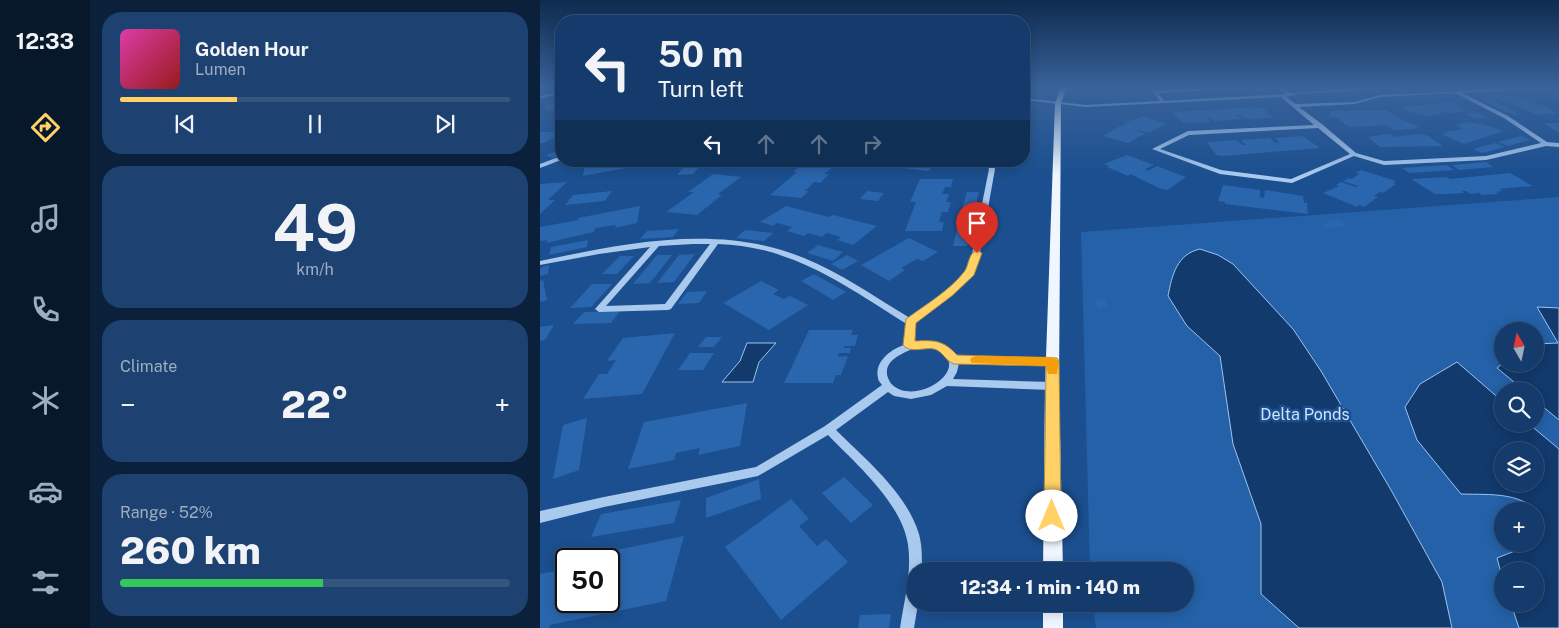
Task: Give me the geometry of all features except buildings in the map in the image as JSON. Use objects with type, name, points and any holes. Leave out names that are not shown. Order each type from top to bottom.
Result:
[{"type":"main road","points":[[1053,562],[1052,361],[1058,116]]},
{"type":"main road","points":[[1053,612],[1053,628]]},
{"type":"street","points":[[1308,116],[1354,154],[1392,164],[1486,158],[1546,144],[1559,145]]},
{"type":"street","points":[[1321,126],[1188,133],[1155,150],[1220,172],[1292,181],[1354,154]]},
{"type":"street","points":[[540,166],[555,160]]},
{"type":"street","points":[[910,322],[949,293],[970,272],[974,264],[992,169],[991,167]]},
{"type":"street","points":[[540,263],[600,250],[656,244],[715,243],[772,250],[807,262],[910,322]]},
{"type":"street","points":[[656,244],[599,309],[668,307],[715,243]]},
{"type":"street","points":[[909,345],[910,322]]},
{"type":"street","points":[[954,360],[952,373],[946,382],[936,389],[923,393],[909,395],[897,392],[887,387],[882,379],[881,370],[885,362],[898,350],[909,345],[933,344],[943,348],[954,360],[1052,361]]},
{"type":"street","points":[[946,382],[1052,386]]},
{"type":"street","points":[[829,429],[886,491],[912,533],[915,570],[907,628]]},
{"type":"lane","points":[[1506,116],[1546,144]]},
{"type":"lane","points":[[540,517],[604,502],[746,475],[769,466],[829,429],[887,387]]},
{"type":"green space","name":"Delta Ponds","points":[[1559,197],[1559,628],[1096,628],[1094,612],[1194,612],[1194,562],[1090,562],[1081,232]]},
{"type":"shaded area","points":[[1200,249],[1218,255],[1233,264],[1293,329],[1321,371],[1391,490],[1442,582],[1452,628],[1299,628],[1261,594],[1261,524],[1233,444],[1220,356],[1187,326],[1168,296],[1171,280],[1177,266],[1186,255]]},
{"type":"shaded area","points":[[1537,307],[1559,308],[1559,420],[1544,408],[1544,382],[1514,382],[1502,372],[1544,372],[1544,344],[1558,343]]},
{"type":"shaded area","points":[[747,343],[776,343],[759,362],[753,382],[722,382],[740,361]]},
{"type":"shaded area","points":[[1457,362],[1494,394],[1494,432],[1539,432],[1559,449],[1559,628],[1519,628],[1514,612],[1544,612],[1544,562],[1498,562],[1497,558],[1512,552],[1544,552],[1544,502],[1524,502],[1507,496],[1461,494],[1417,440],[1405,407],[1420,384]]},
{"type":"slow traffic","points":[[976,360],[1052,361],[1052,370]]},
{"type":"route","points":[[977,253],[970,272],[949,293],[910,322],[909,345],[933,344],[949,352],[954,360],[1052,361],[1052,516]]}]
